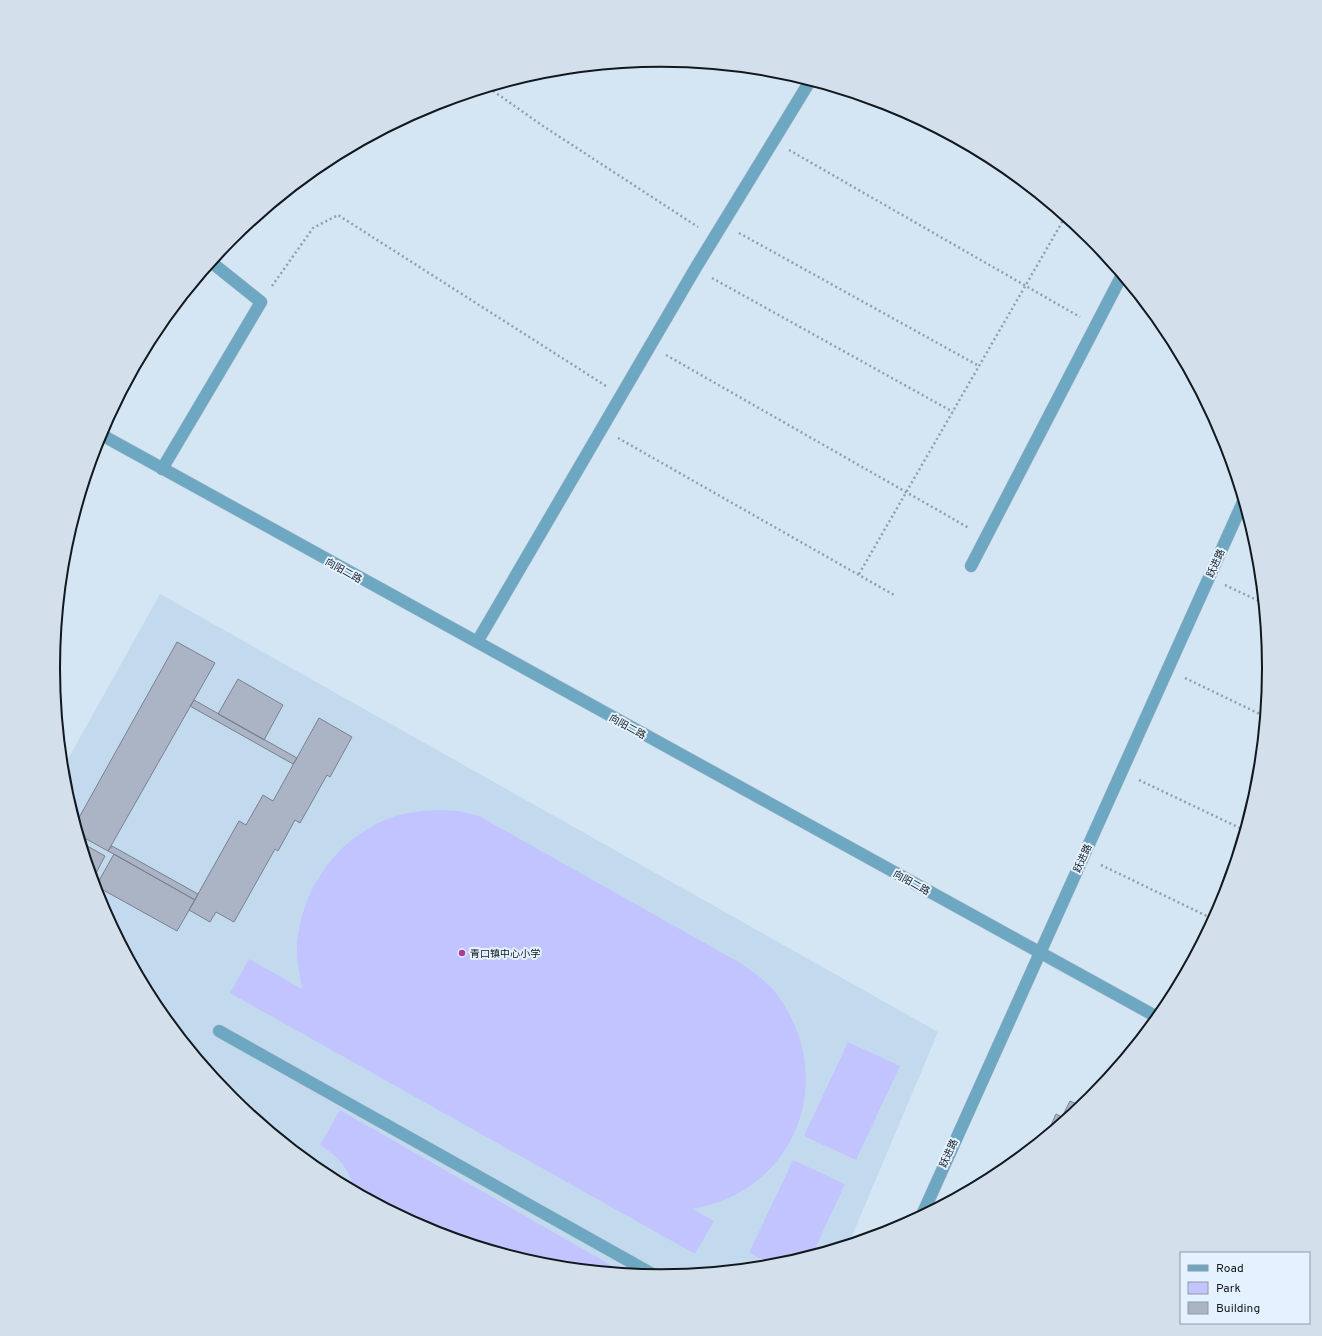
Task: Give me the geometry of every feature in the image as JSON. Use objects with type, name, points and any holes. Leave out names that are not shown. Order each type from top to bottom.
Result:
[{"type":"street","points":[[477,642],[714,238],[808,85]]},
{"type":"street","points":[[162,469],[261,302],[215,265]]},
{"type":"street","points":[[971,566],[1119,280]]},
{"type":"street","name":"向阳二路","points":[[106,438],[1152,1014]]},
{"type":"street","name":"跃进路","points":[[925,1208],[1039,952],[1241,507]]},
{"type":"street","points":[[219,1031],[642,1269]]},
{"type":"path","points":[[493,91],[543,126],[714,238]]},
{"type":"path","points":[[773,141],[1095,326]]},
{"type":"path","points":[[261,302],[313,228],[338,215],[621,396]]},
{"type":"path","points":[[859,574],[1063,221]]},
{"type":"path","points":[[723,224],[979,366]]},
{"type":"path","points":[[696,269],[952,412]]},
{"type":"path","points":[[650,346],[986,537]]},
{"type":"path","points":[[602,428],[894,594]]},
{"type":"path","points":[[1209,577],[1258,601]]},
{"type":"path","points":[[1167,670],[1260,714]]},
{"type":"path","points":[[1121,771],[1241,828]]},
{"type":"path","points":[[1083,856],[1208,916]]},
{"type":"shaded area","name":"青口镇中心小学","points":[[160,594],[938,1032],[851,1238],[817,1249],[778,1257],[739,1264],[700,1268],[622,1268],[583,1264],[505,1249],[468,1237],[395,1207],[327,1168],[295,1145],[236,1093],[184,1034],[161,1002],[122,934],[106,898],[80,824],[67,760]]},
{"type":"green space","points":[[438,810],[458,811],[479,816],[742,964],[762,978],[774,991],[793,1021],[802,1048],[806,1076],[804,1104],[796,1130],[782,1154],[763,1175],[734,1196],[693,1209],[714,1221],[695,1254],[230,993],[249,959],[302,989],[297,950],[300,923],[307,902],[327,865],[341,849],[358,835],[376,824],[396,816]]},
{"type":"green space","points":[[848,1042],[900,1066],[856,1160],[804,1136]]},
{"type":"green space","points":[[340,1110],[615,1267],[583,1264],[505,1249],[431,1223],[395,1207],[352,1183],[346,1169],[338,1159],[320,1145]]},
{"type":"green space","points":[[793,1160],[845,1184],[815,1250],[763,1260],[749,1253]]},
{"type":"building","points":[[177,642],[215,663],[108,851],[85,838],[79,818]]},
{"type":"building","points":[[238,679],[283,705],[264,740],[218,714]]},
{"type":"building","points":[[194,700],[297,758],[293,764],[190,706]]},
{"type":"building","points":[[319,718],[352,737],[330,777],[327,775],[300,823],[295,820],[278,851],[275,849],[234,922],[216,912],[210,922],[189,910],[239,821],[246,825],[263,795],[273,801]]},
{"type":"building","points":[[87,846],[105,856],[96,873]]},
{"type":"building","points":[[112,846],[198,894],[195,900],[108,851]]},
{"type":"building","points":[[114,854],[195,900],[177,931],[103,890],[99,880]]},
{"type":"building","points":[[1070,1101],[1075,1103],[1064,1114]]},
{"type":"building","points":[[1056,1114],[1061,1116],[1051,1125]]},
{"type":"place","name":"青口镇中心小学","points":[[462,953]]}]
